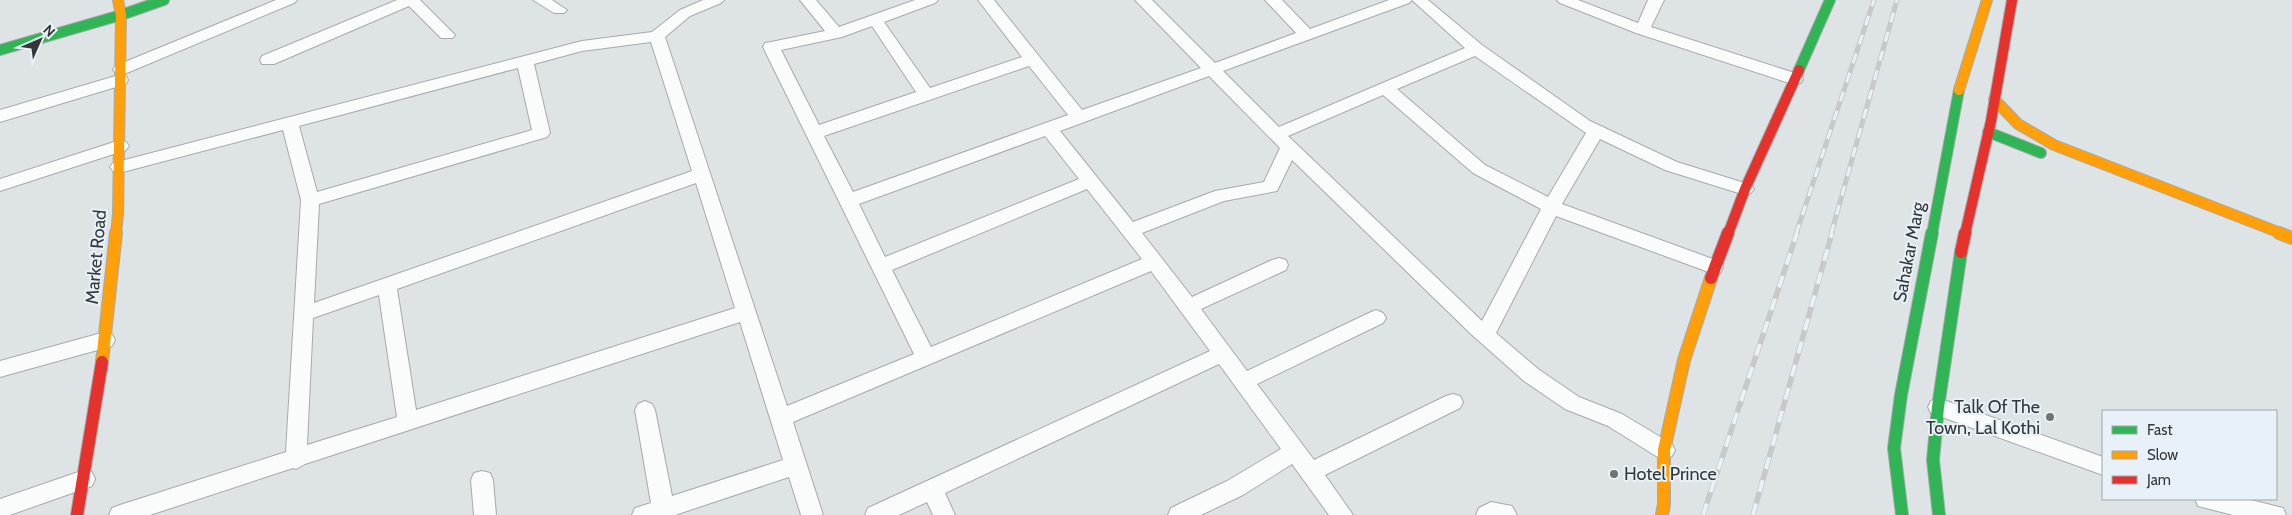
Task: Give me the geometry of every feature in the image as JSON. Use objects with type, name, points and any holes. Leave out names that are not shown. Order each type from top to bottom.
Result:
[{"type":"street","name":"Market Road","points":[[77,515],[105,340],[116,240],[122,15],[118,0]]},
{"type":"street","points":[[0,50],[122,15],[164,0]]},
{"type":"street","points":[[0,116],[120,75],[289,0]]},
{"type":"street","points":[[268,60],[411,0],[447,35]]},
{"type":"street","points":[[541,0],[559,10]]},
{"type":"street","points":[[119,167],[582,46],[657,36],[685,13],[716,0]]},
{"type":"street","points":[[926,357],[771,47],[836,34],[930,0]]},
{"type":"street","points":[[986,0],[1078,118]]},
{"type":"street","points":[[1143,0],[1283,140],[1485,335],[1531,375],[1572,403],[1615,420],[1664,450]]},
{"type":"street","points":[[1273,0],[1307,35]]},
{"type":"street","points":[[848,201],[1404,0]]},
{"type":"street","points":[[1419,0],[1476,49],[1584,125],[1672,166],[1745,189]]},
{"type":"street","points":[[1565,0],[1642,30],[1795,79]]},
{"type":"street","points":[[1642,30],[1656,0]]},
{"type":"street","name":"Sahakar Marg","points":[[1902,515],[1894,448],[1901,395],[1956,101],[1987,0]]},
{"type":"street","points":[[1939,515],[1933,460],[1938,407],[1958,265],[1988,132],[2012,0]]},
{"type":"street","points":[[811,1],[836,34]]},
{"type":"street","points":[[1662,515],[1664,504],[1664,450],[1684,360],[1714,267],[1745,189],[1795,79],[1826,1]]},
{"type":"street","points":[[876,21],[926,94]]},
{"type":"street","points":[[657,36],[812,515]]},
{"type":"street","points":[[1130,230],[1220,195],[1271,186],[1283,140],[1384,87],[1476,49]]},
{"type":"street","points":[[814,133],[1032,59]]},
{"type":"street","points":[[310,200],[541,133],[525,61]]},
{"type":"street","points":[[1384,87],[1479,169],[1551,207],[1714,267]]},
{"type":"street","points":[[1994,99],[2018,124],[2054,145],[2292,238]]},
{"type":"street","points":[[290,122],[310,200],[296,460]]},
{"type":"street","points":[[1048,128],[1155,262],[1342,515]]},
{"type":"street","points":[[1485,335],[1551,207],[1596,131]]},
{"type":"street","points":[[1988,132],[2061,160]]},
{"type":"street","points":[[0,186],[120,146]]},
{"type":"street","points":[[304,314],[702,174]]},
{"type":"street","points":[[880,267],[1090,181]]},
{"type":"street","points":[[781,418],[1155,262]]},
{"type":"street","points":[[1188,308],[1280,265]]},
{"type":"street","points":[[387,284],[408,423]]},
{"type":"street","points":[[120,515],[296,460],[746,312]]},
{"type":"street","points":[[1244,382],[1376,318]]},
{"type":"street","points":[[0,369],[105,340]]},
{"type":"street","points":[[876,515],[1222,354]]},
{"type":"street","points":[[1311,472],[1452,402]]},
{"type":"street","points":[[1938,407],[2102,466]]},
{"type":"street","points":[[645,410],[657,513],[796,465]]},
{"type":"street","points":[[1179,515],[1235,488],[1294,451]]},
{"type":"street","points":[[0,509],[84,478]]},
{"type":"street","points":[[482,480],[485,515]]},
{"type":"street","points":[[932,489],[944,515]]},
{"type":"street","points":[[2210,500],[2275,515]]},
{"type":"street","points":[[1487,515],[1491,512],[1504,513],[1506,515]]},
{"type":"railway","points":[[1796,234],[1874,0]]},
{"type":"railway","points":[[1831,234],[1897,0]]},
{"type":"railway","points":[[1703,515],[1797,233]]},
{"type":"railway","points":[[1753,515],[1832,233]]},
{"type":"traffic: fast","points":[[0,50],[121,15],[164,0]]},
{"type":"traffic: fast","points":[[1799,70],[1830,0]]},
{"type":"traffic: fast","points":[[1902,515],[1894,448],[1901,395],[1959,90]]},
{"type":"traffic: fast","points":[[1988,132],[2041,153]]},
{"type":"traffic: fast","points":[[1939,515],[1933,460],[1938,407],[1961,252]]},
{"type":"traffic: slow","points":[[102,362],[118,214],[121,15],[118,0]]},
{"type":"traffic: slow","points":[[1959,90],[1987,0]]},
{"type":"traffic: slow","points":[[1994,99],[2018,124],[2054,145],[2292,238]]},
{"type":"traffic: slow","points":[[1662,515],[1664,504],[1664,450],[1684,360],[1711,278]]},
{"type":"traffic: jam","points":[[1961,252],[1991,121],[2012,0]]},
{"type":"traffic: jam","points":[[1711,278],[1745,189],[1799,70]]},
{"type":"traffic: jam","points":[[77,515],[102,362]]},
{"type":"place","name":"Talk Of The Town, Lal Kothi","points":[[2050,417]]},
{"type":"place","name":"Hotel Prince","points":[[1614,474]]}]
